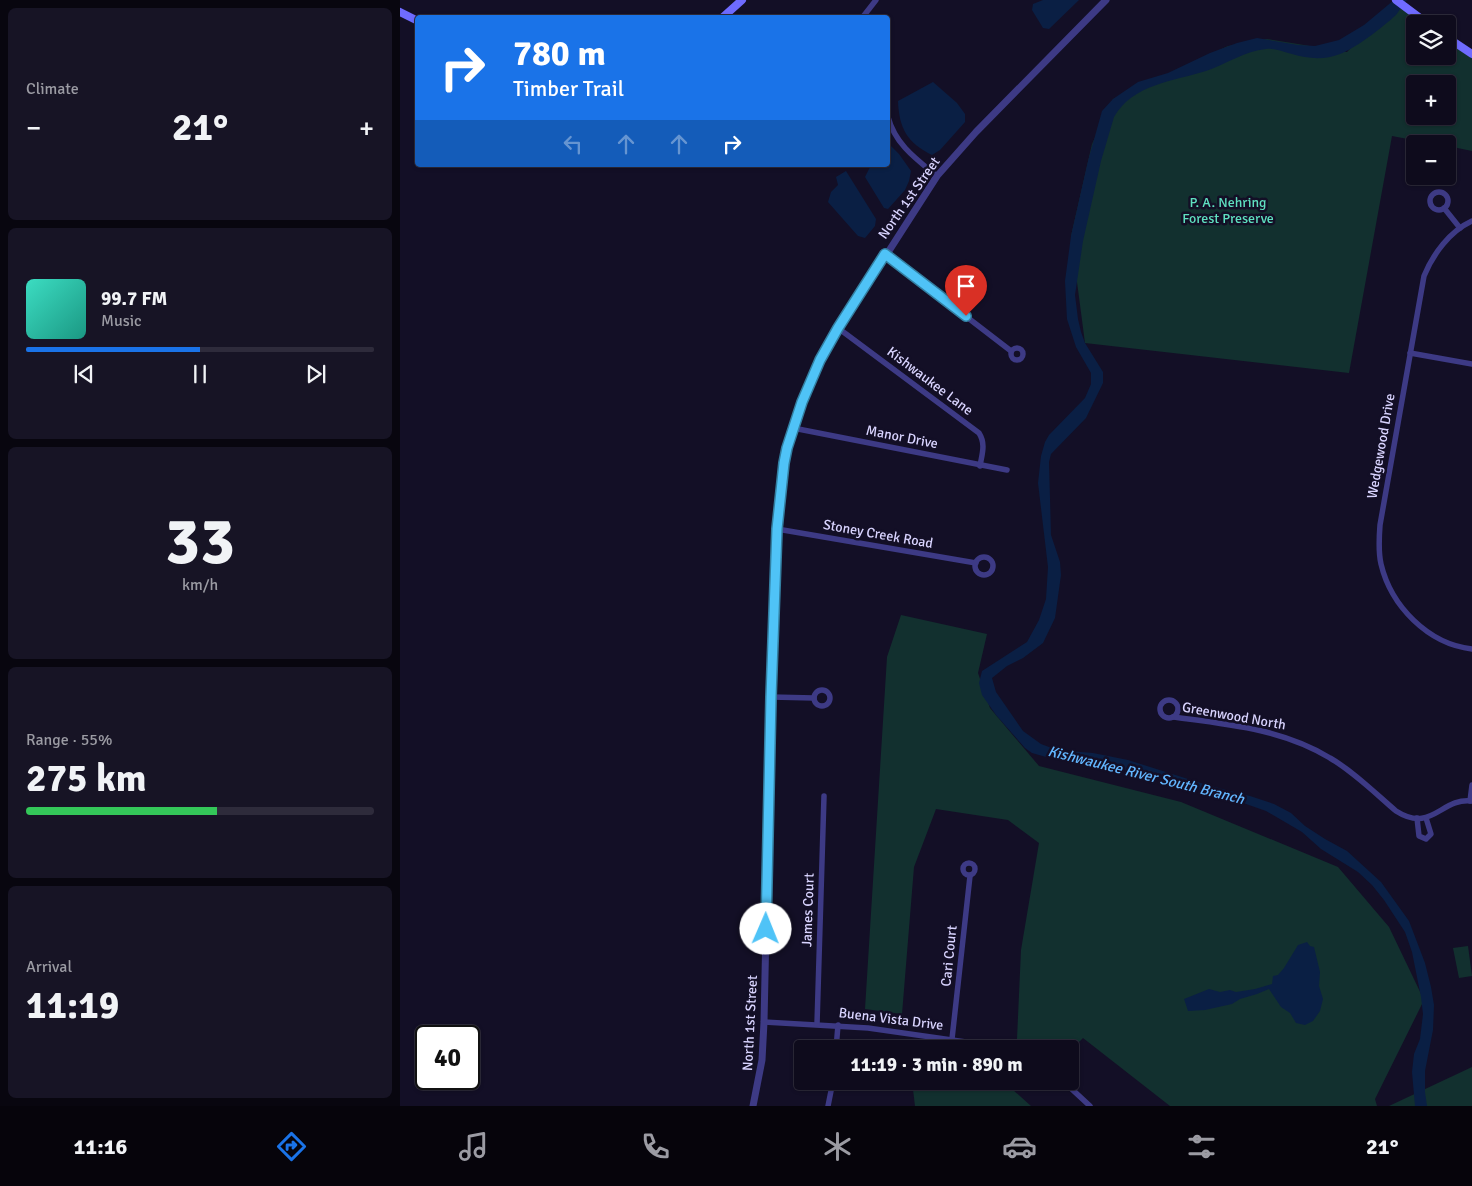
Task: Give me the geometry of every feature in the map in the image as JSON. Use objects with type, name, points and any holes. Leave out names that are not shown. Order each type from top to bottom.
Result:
[{"type":"main road","points":[[725,15],[742,0]]},
{"type":"main road","points":[[1396,0],[1416,15]]},
{"type":"main road","points":[[400,12],[415,20]]},
{"type":"main road","points":[[1456,43],[1472,54]]},
{"type":"street","points":[[864,15],[875,0]]},
{"type":"street","name":"North 1st Street","points":[[753,1106],[762,1060],[764,1022],[771,697],[777,529],[781,479],[793,428],[820,360],[838,328],[936,176],[976,132],[1106,0]]},
{"type":"street","points":[[890,125],[898,141],[936,176]]},
{"type":"street","points":[[1444,208],[1460,228]]},
{"type":"street","name":"Wedgewood Drive","points":[[1472,221],[1460,228],[1438,251],[1426,271],[1380,525],[1379,544],[1381,566],[1396,601],[1418,624],[1445,642],[1472,649]]},
{"type":"street","points":[[885,254],[1011,351]]},
{"type":"street","name":"Kishwaukee Lane","points":[[838,328],[979,433],[983,440],[980,466]]},
{"type":"street","points":[[1410,353],[1472,364]]},
{"type":"street","name":"Manor Drive","points":[[793,428],[1007,470]]},
{"type":"street","name":"Stoney Creek Road","points":[[777,529],[976,563]]},
{"type":"street","points":[[771,697],[814,698]]},
{"type":"street","name":"Greenwood North","points":[[1173,717],[1252,728],[1296,741],[1332,759],[1401,814],[1426,818],[1453,803],[1471,801]]},
{"type":"street","points":[[1471,801],[1472,785]]},
{"type":"street","name":"James Court","points":[[817,1024],[824,796]]},
{"type":"street","points":[[1417,818],[1418,834],[1421,838],[1426,839],[1431,834],[1426,818]]},
{"type":"street","name":"Cari Court","points":[[952,1039],[970,876]]},
{"type":"street","name":"Buena Vista Drive","points":[[764,1022],[838,1025],[958,1040]]},
{"type":"street","points":[[837,1040],[838,1025]]},
{"type":"street","points":[[828,1106],[831,1090]]},
{"type":"street","points":[[1073,1090],[1090,1106]]},
{"type":"green space","name":"P. A. Nehring Forest Preserve","points":[[1397,1],[1416,15],[1406,15],[1406,65],[1456,65],[1456,43],[1472,54],[1472,151],[1456,148],[1456,135],[1406,135],[1406,139],[1392,136],[1349,373],[1085,343],[1071,236],[1092,144],[1113,99],[1228,46],[1267,39],[1347,52]]},
{"type":"green space","points":[[901,615],[987,634],[978,673],[990,708],[1039,766],[1181,802],[1338,867],[1389,927],[1424,1000],[1375,1099],[1377,1106],[1170,1106],[1083,1038],[1079,1042],[1079,1040],[1017,1039],[1021,950],[1039,843],[1008,820],[936,809],[914,867],[902,1014],[865,1009],[887,657]]},
{"type":"green space","points":[[1468,946],[1472,976],[1459,978],[1453,948]]},
{"type":"green space","points":[[1472,1067],[1472,1106],[1389,1106]]},
{"type":"green space","points":[[913,1090],[1013,1090],[1031,1106],[915,1106]]},
{"type":"water","points":[[1043,0],[1079,0],[1049,29],[1043,28],[1032,10],[1033,4]]},
{"type":"water","name":"Kishwaukee River South Branch","points":[[1394,0],[1407,0],[1396,15],[1384,25],[1361,42],[1340,54],[1316,58],[1273,49],[1258,50],[1206,71],[1155,85],[1132,97],[1114,117],[1101,161],[1083,241],[1075,295],[1081,332],[1085,343],[1103,372],[1103,383],[1086,418],[1051,454],[1049,462],[1051,535],[1060,562],[1061,575],[1055,618],[1043,643],[992,678],[996,692],[1023,731],[1041,744],[1057,750],[1093,753],[1128,760],[1274,804],[1291,813],[1305,826],[1325,839],[1347,851],[1381,882],[1409,921],[1425,963],[1431,987],[1434,1005],[1433,1030],[1425,1071],[1427,1106],[1415,1106],[1412,1072],[1414,1054],[1420,1039],[1423,1014],[1412,952],[1405,932],[1372,885],[1358,872],[1321,849],[1302,832],[1266,811],[1229,798],[1121,769],[1032,753],[1025,748],[996,715],[982,695],[979,683],[982,671],[1027,642],[1039,620],[1046,599],[1048,567],[1038,483],[1041,456],[1049,435],[1085,398],[1091,384],[1091,373],[1076,347],[1067,319],[1065,281],[1071,236],[1088,161],[1102,111],[1113,99],[1138,82],[1168,73],[1210,53],[1237,43],[1257,38],[1315,46],[1339,40],[1364,25]]},
{"type":"water","points":[[933,82],[957,103],[965,114],[965,122],[940,150],[932,155],[916,145],[906,134],[900,119],[898,101]]},
{"type":"water","points":[[890,145],[911,171],[905,190],[888,209],[884,208],[865,177],[870,167],[890,167]]},
{"type":"water","points":[[846,171],[876,219],[875,226],[865,238],[858,236],[828,202],[831,192],[838,185],[836,177]]},
{"type":"water","points":[[1307,942],[1310,946],[1314,947],[1320,972],[1319,986],[1323,999],[1320,1011],[1313,1021],[1305,1025],[1296,1023],[1290,1013],[1281,1007],[1269,989],[1240,999],[1232,1004],[1205,1010],[1188,1011],[1184,999],[1209,989],[1220,992],[1230,990],[1236,992],[1272,984],[1273,976],[1278,975],[1284,968],[1298,945]]},
{"type":"route","points":[[766,929],[777,520],[784,463],[793,428],[820,360],[885,254],[966,316]]}]
